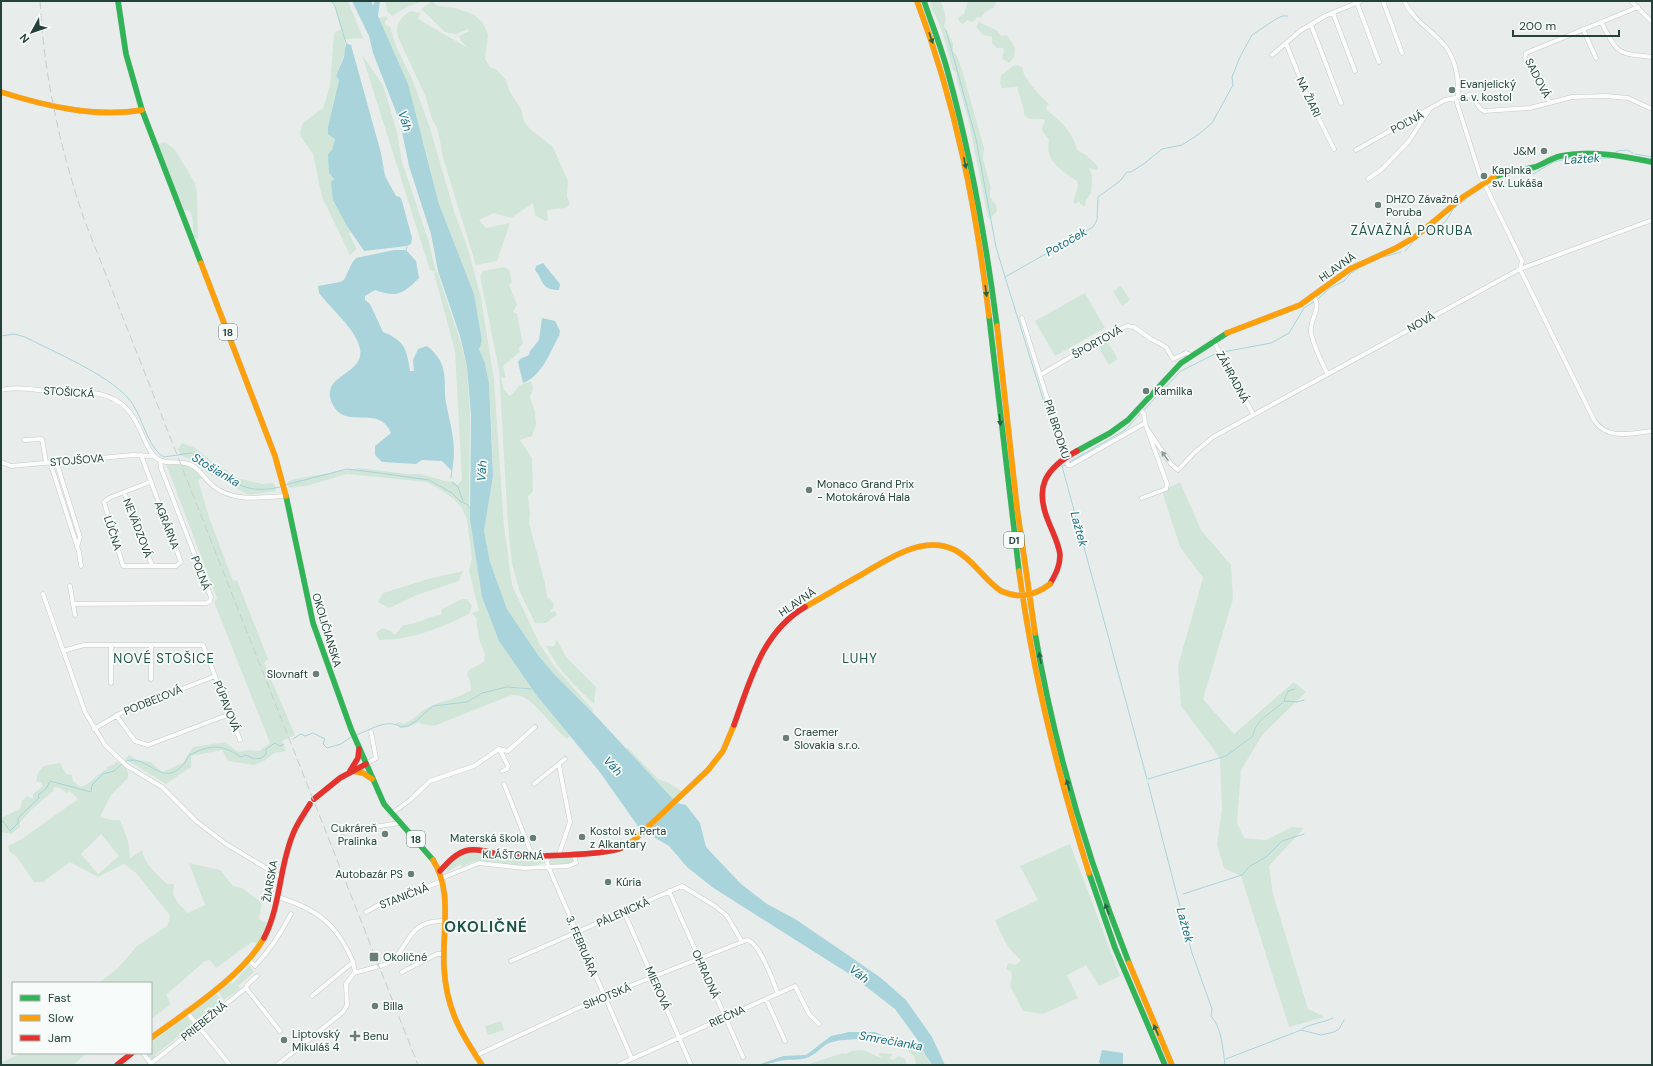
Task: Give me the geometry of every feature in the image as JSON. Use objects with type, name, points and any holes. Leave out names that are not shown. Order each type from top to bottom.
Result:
[{"type":"main road","name":"18","points":[[118,1],[126,54],[142,110],[263,420],[286,496]]},
{"type":"main road","name":"D1","points":[[917,1],[949,95],[972,201],[987,302],[1018,568],[1046,723],[1072,822],[1097,901],[1130,987],[1165,1065]]},
{"type":"main road","name":"D1","points":[[924,1],[956,100],[979,200],[994,300],[1027,583],[1053,722],[1074,807],[1103,899],[1131,971],[1172,1065]]},
{"type":"main road","points":[[1,92],[22,99],[60,106],[131,113],[142,110]]},
{"type":"main road","name":"HLAVNÁ","points":[[641,834],[708,770],[723,751],[762,651],[779,627],[800,610],[898,554],[912,547],[924,545],[945,546],[957,551],[970,561],[989,582],[1001,591],[1012,596],[1025,597],[1040,592],[1050,584],[1058,570],[1060,558],[1057,542],[1043,512],[1041,490],[1048,474],[1065,461],[1116,430],[1142,412],[1179,366],[1191,355],[1213,340],[1239,328],[1291,309],[1314,297],[1351,268],[1402,245],[1440,218],[1462,197],[1483,182],[1504,172],[1537,166],[1562,156],[1598,154],[1652,162]]},
{"type":"main road","name":"OKOLIČIANSKA","points":[[286,496],[313,623],[325,661],[354,736],[382,800],[391,814],[429,853],[440,871],[446,900],[444,954],[446,984],[452,1015],[461,1034],[482,1065]]},
{"type":"main road","points":[[359,748],[358,758],[350,771],[363,773],[372,779]]},
{"type":"main road","name":"ŽIARSKA","points":[[152,1037],[249,960],[268,932],[278,897],[286,852],[300,818],[312,802],[330,786],[350,771],[366,764]]},
{"type":"main road","name":"KLÁŠTORNÁ","points":[[440,871],[453,857],[468,850],[481,850],[508,856],[594,854],[616,850],[629,844],[641,834]]},
{"type":"main road","points":[[117,1065],[131,1054]]},
{"type":"street","points":[[1272,55],[1311,25],[1333,13],[1361,1]]},
{"type":"street","points":[[1383,1],[1402,53]]},
{"type":"street","points":[[1404,1],[1414,16],[1446,46],[1455,62],[1458,98],[1457,103],[1483,182],[1486,185],[1522,261],[1520,269],[1594,420],[1602,430],[1614,434],[1652,432]]},
{"type":"street","points":[[1631,1],[1652,22]]},
{"type":"street","points":[[1356,3],[1379,62]]},
{"type":"street","points":[[1596,58],[1583,29],[1638,8]]},
{"type":"street","points":[[1333,13],[1355,71]]},
{"type":"street","points":[[1601,22],[1616,49],[1621,52],[1652,57]]},
{"type":"street","points":[[1311,25],[1341,103]]},
{"type":"street","name":"SADOVÁ","points":[[1550,103],[1525,58],[1526,53],[1583,29]]},
{"type":"street","name":"NA ŽIARI","points":[[1286,43],[1305,91],[1334,149]]},
{"type":"street","points":[[1458,98],[1473,96],[1479,108],[1484,111],[1530,108],[1572,97],[1619,96],[1628,98],[1652,109]]},
{"type":"street","name":"POĽNÁ","points":[[1356,150],[1446,100],[1458,98]]},
{"type":"street","points":[[1368,179],[1382,169],[1409,141],[1430,110]]},
{"type":"street","name":"NOVÁ","points":[[1148,430],[1171,464],[1178,470],[1213,437],[1520,269],[1652,220]]},
{"type":"street","points":[[1314,297],[1317,302],[1317,308],[1312,324],[1312,333],[1328,373]]},
{"type":"street","name":"PRI BRODKU","points":[[1022,318],[1065,461],[1071,465],[1145,423]]},
{"type":"street","name":"ŠPORTOVÁ","points":[[1040,375],[1124,326],[1131,326],[1166,347],[1173,359],[1186,353],[1191,355]]},
{"type":"street","name":"ZÁHRADNÁ","points":[[1213,340],[1253,414]]},
{"type":"street","name":"STOŠICKÁ","points":[[1,390],[16,388],[61,392],[77,391],[106,396],[127,408],[140,426],[154,456]]},
{"type":"street","points":[[1142,412],[1166,477],[1166,489],[1142,498]]},
{"type":"street","points":[[24,440],[42,439],[48,462],[77,547],[81,566]]},
{"type":"street","name":"STOJŠOVA","points":[[1,462],[11,466],[141,455],[154,456]]},
{"type":"street","name":"AGRÁRNA","points":[[123,566],[176,566],[181,561],[141,455]]},
{"type":"street","points":[[154,456],[160,460],[190,464],[213,486],[232,496],[244,498],[286,496]]},
{"type":"street","name":"POĽNÁ","points":[[74,604],[207,603],[210,601],[211,597],[161,468],[160,460]]},
{"type":"street","points":[[56,462],[80,537],[77,547]]},
{"type":"street","name":"LÚČNA","points":[[123,566],[104,505],[107,499],[150,482]]},
{"type":"street","name":"NEVÄDZOVÁ","points":[[124,492],[152,565]]},
{"type":"street","points":[[70,586],[75,615]]},
{"type":"street","points":[[43,594],[85,712],[94,729],[106,745],[127,766],[162,787],[196,821],[226,844],[281,877]]},
{"type":"street","name":"PÚPAVOVÁ","points":[[63,651],[84,645],[203,645],[240,740]]},
{"type":"street","points":[[110,681],[111,645]]},
{"type":"street","points":[[150,677],[151,645]]},
{"type":"street","name":"PODBEĽOVÁ","points":[[94,729],[116,715],[215,676]]},
{"type":"street","points":[[116,715],[135,741],[148,745],[230,714]]},
{"type":"street","points":[[391,814],[410,800],[430,781],[474,766],[492,753],[500,750],[508,751],[535,727]]},
{"type":"street","points":[[366,764],[376,758],[371,732]]},
{"type":"street","points":[[500,750],[508,766],[507,769],[502,771]]},
{"type":"street","points":[[534,784],[565,759]]},
{"type":"street","points":[[559,765],[570,822],[559,854]]},
{"type":"street","points":[[504,784],[532,855]]},
{"type":"street","points":[[338,833],[399,823]]},
{"type":"street","name":"3. FEBRUÁRA","points":[[545,854],[548,866],[632,1059]]},
{"type":"street","name":"KLÁŠTORNÁ","points":[[442,880],[479,863],[524,868],[574,864],[576,860],[574,854]]},
{"type":"street","name":"STANIČNÁ","points":[[366,912],[382,903],[442,880]]},
{"type":"street","name":"PÁLENICKÁ","points":[[511,961],[683,886],[715,906],[730,919],[742,942]]},
{"type":"street","name":"OHRADNÁ","points":[[669,891],[743,1057]]},
{"type":"street","points":[[278,897],[303,906],[323,917],[344,943],[353,962],[355,970],[354,974]]},
{"type":"street","name":"MIEROVÁ","points":[[624,912],[691,1065]]},
{"type":"street","name":"ŽIARSKA","points":[[249,960],[255,966],[262,959],[280,935],[291,914]]},
{"type":"street","points":[[277,1065],[342,1012],[347,1005],[346,984],[354,974],[394,960],[408,938],[416,930],[430,922],[446,921]]},
{"type":"street","points":[[742,942],[748,940],[754,944],[778,994]]},
{"type":"street","name":"SIHOTSKÁ","points":[[475,1056],[517,1035],[604,996],[742,942]]},
{"type":"street","points":[[402,972],[437,954],[444,954]]},
{"type":"street","points":[[312,996],[353,962]]},
{"type":"street","name":"PRIEBEŽNÁ","points":[[151,1065],[246,988],[247,985],[257,976]]},
{"type":"street","name":"RIEČNA","points":[[618,1065],[795,986],[809,1014],[819,1024]]},
{"type":"street","points":[[246,988],[280,1031]]},
{"type":"street","points":[[766,999],[785,1041]]},
{"type":"street","points":[[186,1011],[230,1065]]},
{"type":"street","points":[[144,1054],[151,1065]]},
{"type":"green space","points":[[330,1],[348,1],[363,38],[344,39],[346,49],[336,76],[339,79],[328,127],[335,139],[332,163],[334,187],[345,222],[351,232],[349,234],[357,249],[350,255],[322,197],[313,154],[301,137],[300,132],[303,123],[323,108],[330,86],[334,33],[341,29],[334,5]]},
{"type":"green space","points":[[385,1],[423,1],[407,7],[392,16],[387,11]]},
{"type":"green space","points":[[432,1],[438,6],[455,8],[475,15],[483,23],[488,34],[485,59],[490,67],[497,70],[505,79],[510,92],[521,109],[524,121],[529,128],[553,147],[568,181],[567,196],[570,205],[565,208],[547,210],[548,220],[545,221],[535,215],[533,203],[511,218],[494,213],[479,220],[486,228],[510,223],[497,261],[476,265],[443,158],[438,130],[432,119],[425,95],[398,37],[397,28],[399,21],[411,11],[420,13],[418,19],[468,48],[461,41],[459,36],[469,31],[468,29],[456,34],[445,32],[421,9]]},
{"type":"green space","points":[[931,1],[940,1],[944,10],[946,20],[944,26],[953,43],[953,51],[957,56],[962,70],[984,148],[983,159],[991,188],[990,195],[991,199],[996,204],[997,211],[990,219],[988,218],[968,118],[956,77],[957,73],[953,70],[942,32],[931,7]]},
{"type":"green space","points":[[968,1],[996,2],[994,7],[985,12],[981,18],[976,17],[975,21],[971,22],[968,20],[963,24],[959,22],[958,18],[964,14]]},
{"type":"green space","points":[[386,16],[388,19],[385,21],[386,26],[390,26],[396,46],[413,81],[430,128],[455,214],[468,249],[481,298],[494,380],[504,526],[512,585],[539,643],[554,666],[593,710],[592,712],[553,673],[538,655],[507,609],[490,562],[484,531],[493,476],[489,383],[485,363],[479,349],[482,341],[474,294],[439,204],[424,144],[379,18]]},
{"type":"green space","points":[[979,22],[996,30],[1001,36],[1007,35],[1015,48],[1014,57],[1009,63],[1002,58],[1004,51],[1003,48],[997,48],[992,43],[992,37],[983,35],[976,27]]},
{"type":"green space","points":[[362,55],[383,85],[397,132],[402,162],[429,242],[436,272],[430,270]]},
{"type":"green space","points":[[1018,65],[1022,67],[1025,76],[1032,87],[1049,104],[1046,107],[1047,110],[1057,118],[1070,133],[1077,150],[1086,155],[1098,166],[1097,170],[1089,168],[1092,175],[1092,185],[1091,193],[1086,200],[1085,207],[1080,204],[1080,201],[1076,204],[1073,202],[1078,186],[1077,181],[1060,169],[1049,153],[1049,140],[1042,130],[1045,121],[1043,119],[1030,119],[1024,115],[1023,106],[1017,87],[1002,88],[1000,83],[1001,75],[1013,66]]},
{"type":"green space","points":[[165,142],[175,150],[195,183],[197,192],[198,239],[194,237],[192,215],[188,210],[183,211],[158,144]]},
{"type":"green space","points":[[504,267],[509,270],[512,282],[509,285],[517,305],[513,312],[517,314],[523,344],[519,348],[520,352],[503,366],[506,378],[501,378],[504,390],[510,396],[520,385],[531,381],[533,388],[530,397],[535,412],[536,425],[532,436],[520,440],[532,458],[533,491],[528,497],[530,513],[529,523],[545,583],[547,597],[553,602],[554,607],[549,613],[555,611],[557,615],[546,623],[535,623],[519,590],[512,563],[508,525],[499,370],[480,276],[483,271]]},
{"type":"green space","points":[[437,272],[467,366],[470,415],[469,504],[482,597],[499,641],[537,696],[570,736],[567,739],[532,703],[518,695],[512,695],[434,726],[421,724],[419,722],[409,727],[401,728],[395,723],[399,722],[404,724],[427,708],[460,696],[471,690],[470,681],[467,674],[469,670],[484,662],[485,654],[479,639],[476,618],[472,613],[479,611],[469,571],[472,558],[467,520],[462,508],[454,499],[440,489],[426,482],[347,474],[306,486],[289,488],[287,482],[294,479],[360,468],[406,474],[421,474],[445,481],[455,482],[457,485],[462,480],[455,351],[434,273]]},
{"type":"green space","points":[[1121,286],[1130,300],[1122,306],[1113,291]]},
{"type":"green space","points":[[1085,293],[1105,328],[1055,356],[1035,321]]},
{"type":"green space","points":[[1107,341],[1118,359],[1109,365],[1098,347]]},
{"type":"green space","points":[[182,443],[195,448],[214,463],[238,478],[262,484],[274,483],[276,491],[249,495],[208,473],[188,458],[181,456],[178,449]]},
{"type":"green space","points":[[166,464],[178,464],[190,467],[202,478],[198,480],[209,517],[233,581],[237,580],[268,659],[264,663],[295,735],[282,741],[286,751],[274,753],[266,760],[254,765],[228,761],[222,750],[191,756],[191,767],[166,784],[125,759],[129,755],[137,760],[151,762],[162,772],[183,763],[193,747],[225,742],[238,752],[248,750],[259,751],[270,743],[214,602],[217,598]]},
{"type":"green space","points":[[1180,482],[1201,530],[1231,565],[1233,599],[1203,699],[1234,734],[1294,682],[1306,692],[1263,734],[1241,770],[1237,823],[1244,838],[1266,840],[1292,827],[1304,828],[1269,866],[1273,894],[1308,1009],[1325,1017],[1289,1027],[1241,876],[1224,868],[1217,845],[1222,809],[1220,758],[1181,706],[1178,666],[1203,578],[1180,547],[1162,491]]},
{"type":"green space","points":[[463,571],[459,581],[417,595],[389,608],[378,602],[383,593],[432,578]]},
{"type":"green space","points":[[462,599],[467,599],[472,606],[469,614],[426,632],[403,638],[379,640],[376,633],[382,628],[391,631],[395,635],[403,625],[413,624],[441,615],[442,609]]},
{"type":"green space","points":[[557,640],[566,657],[596,687],[594,704],[567,677],[550,654],[546,646],[554,646]]},
{"type":"green space","points":[[628,748],[658,779],[669,783],[681,791],[673,800],[626,749]]},
{"type":"green space","points":[[116,761],[126,768],[128,772],[128,778],[111,795],[100,817],[120,820],[128,841],[130,858],[142,850],[145,860],[155,873],[167,884],[174,884],[173,894],[178,903],[188,913],[205,905],[189,863],[220,870],[233,886],[242,888],[262,903],[259,919],[268,923],[258,944],[252,942],[216,968],[210,960],[205,961],[166,995],[171,1004],[152,1018],[152,982],[100,982],[118,968],[137,946],[167,926],[170,919],[169,914],[136,873],[124,864],[98,877],[70,862],[43,882],[34,882],[16,856],[9,851],[8,846],[22,839],[78,799],[70,791],[66,793],[60,788],[54,787],[53,791],[31,810],[20,822],[20,827],[11,834],[1,832],[1,818],[20,809],[22,801],[27,796],[33,799],[33,794],[42,787],[42,783],[36,781],[39,771],[44,767],[60,763],[66,774],[72,775],[73,781],[80,787],[91,781],[107,769],[107,767],[115,764]],"holes":[[[101,834],[119,856],[98,874],[81,854]]]},
{"type":"green space","points":[[1070,844],[1120,976],[1099,986],[1086,965],[1067,975],[1078,998],[1043,1014],[1023,1011],[1010,986],[1012,978],[1011,972],[1006,969],[1008,963],[1016,965],[1021,960],[1008,947],[995,920],[1038,900],[1020,866]]},
{"type":"green space","points":[[475,852],[542,857],[545,862],[539,865],[531,866],[513,866],[478,861],[462,867],[460,864],[446,873],[453,860],[461,855]]},
{"type":"green space","points":[[572,856],[575,862],[571,864],[550,865],[550,857]]},
{"type":"green space","points":[[249,965],[254,972],[238,986],[240,989],[224,1000],[218,990],[228,984],[233,983]]},
{"type":"green space","points":[[215,992],[220,998],[218,1000],[221,1003],[196,1021],[191,1012]]},
{"type":"green space","points":[[186,1016],[193,1025],[155,1055],[156,1057],[153,1060],[146,1054],[152,1054],[152,1042]]},
{"type":"green space","points":[[501,1021],[504,1030],[488,1035],[485,1026]]},
{"type":"green space","points":[[911,1046],[924,1051],[932,1065],[916,1065],[914,1056],[907,1050]]},
{"type":"green space","points":[[860,1050],[882,1058],[878,1054],[893,1054],[889,1058],[893,1060],[899,1056],[905,1059],[907,1065],[806,1065],[842,1053],[846,1054],[852,1051]]},
{"type":"green space","points":[[20,1054],[86,1054],[73,1065],[1,1065],[2,1062]]},
{"type":"water","points":[[352,1],[371,1],[373,6],[375,1],[380,1],[378,16],[408,84],[439,204],[474,294],[482,341],[479,349],[485,363],[489,383],[493,476],[484,531],[490,562],[507,609],[538,655],[553,673],[595,715],[677,803],[686,805],[700,823],[706,847],[741,884],[767,904],[795,919],[881,978],[906,1000],[932,1037],[945,1065],[932,1065],[924,1051],[916,1047],[879,1040],[852,1039],[832,1042],[806,1058],[758,1065],[783,1056],[806,1055],[831,1036],[849,1032],[875,1032],[887,1037],[919,1042],[895,1009],[851,975],[712,887],[687,867],[669,846],[640,829],[599,771],[537,696],[499,641],[482,597],[470,519],[471,415],[467,366],[460,336],[438,271],[431,234],[409,166],[400,122],[373,53],[369,36]]},
{"type":"water","points":[[346,43],[351,45],[381,153],[385,176],[396,196],[400,197],[402,201],[412,238],[411,244],[407,246],[364,251],[347,226],[333,200],[331,182],[334,179],[329,173],[328,154],[332,150],[335,139],[328,134],[328,127],[339,80],[336,76],[344,57]]},
{"type":"water","points":[[394,250],[406,250],[416,261],[419,278],[404,291],[389,294],[375,290],[365,296],[365,300],[370,304],[383,332],[396,338],[403,346],[406,351],[410,371],[414,371],[413,360],[418,349],[427,346],[435,353],[441,362],[445,381],[445,399],[454,444],[452,471],[442,461],[422,460],[416,464],[382,462],[375,455],[375,446],[391,433],[386,424],[379,420],[370,418],[345,416],[338,411],[332,403],[330,394],[332,386],[336,380],[356,364],[360,358],[360,349],[354,334],[319,293],[318,286],[344,280],[356,258]]},
{"type":"water","points":[[543,263],[560,284],[559,290],[553,290],[546,287],[535,270],[536,266]]},
{"type":"water","points":[[542,318],[555,321],[560,331],[559,336],[545,363],[530,380],[523,383],[518,362],[520,359],[529,355],[530,351],[539,340]]},
{"type":"water","points":[[1102,1050],[1123,1053],[1123,1065],[1101,1065],[1099,1062]]},
{"type":"waterway","points":[[331,1],[335,6],[346,43]]},
{"type":"waterway","name":"Potoček","points":[[1061,457],[1005,277],[1093,227],[1097,220],[1098,197],[1120,181],[1127,172],[1131,172],[1145,163],[1162,149],[1182,145],[1212,123],[1233,85],[1232,77],[1240,57],[1252,35],[1276,19],[1282,16],[1288,16]]},
{"type":"waterway","points":[[946,30],[976,139],[996,247],[1005,277]]},
{"type":"waterway","name":"Lažtek","points":[[1615,153],[1617,151],[1627,150],[1633,153]]},
{"type":"waterway","name":"Lažtek","points":[[1635,154],[1652,157]]},
{"type":"waterway","name":"Lažtek","points":[[1488,183],[1512,173],[1533,174],[1554,162],[1566,159],[1610,158]]},
{"type":"waterway","name":"Lažtek","points":[[1425,232],[1445,222],[1454,208],[1483,186]]},
{"type":"waterway","name":"Lažtek","points":[[1405,251],[1415,240]]},
{"type":"waterway","name":"Lažtek","points":[[1380,258],[1401,252]]},
{"type":"waterway","name":"Lažtek","points":[[1318,299],[1330,288],[1344,281],[1351,273],[1367,263]]},
{"type":"waterway","name":"Lažtek","points":[[1223,352],[1271,343],[1289,333],[1304,308],[1314,302]]},
{"type":"waterway","name":"Stošianka","points":[[1,336],[14,334],[25,337],[80,364],[107,380],[119,389],[133,404],[153,446],[164,457],[191,453],[241,486],[252,489],[280,487]]},
{"type":"waterway","name":"Lažtek","points":[[1143,411],[1181,371],[1217,353]]},
{"type":"waterway","name":"Lažtek","points":[[1068,463],[1125,430],[1141,413]]},
{"type":"waterway","name":"Lažtek","points":[[1066,465],[1062,466],[1147,779]]},
{"type":"waterway","name":"Stošianka","points":[[285,485],[347,469],[380,473],[429,480],[452,493],[460,501],[468,505],[470,509]]},
{"type":"waterway","points":[[451,478],[452,470]]},
{"type":"waterway","points":[[452,482],[458,487],[463,501]]},
{"type":"waterway","points":[[356,735],[384,724],[401,727],[408,726],[433,706],[467,702],[482,693],[507,687],[532,689]]},
{"type":"waterway","points":[[1284,701],[1288,691],[1295,689]]},
{"type":"waterway","points":[[1148,779],[1226,756],[1253,736],[1254,730],[1261,720],[1284,701],[1297,702],[1304,700]]},
{"type":"waterway","points":[[293,739],[301,734],[305,736],[313,733],[325,739],[323,744],[327,748],[341,744],[351,737]]},
{"type":"waterway","points":[[124,762],[131,760],[138,761],[163,773],[169,773],[180,768],[189,755],[204,749],[215,747],[227,749],[241,757],[246,755],[254,759],[262,758],[266,754],[266,749],[275,743],[280,746],[284,744]]},
{"type":"waterway","points":[[1,822],[3,821],[10,831],[18,823],[18,818],[39,798],[38,795],[46,789],[50,781],[91,792],[92,785],[103,774],[114,771],[122,764]]},
{"type":"waterway","name":"Lažtek","points":[[1148,783],[1192,953],[1212,1009],[1211,1016],[1220,1033],[1225,1065]]},
{"type":"waterway","points":[[1183,894],[1242,875],[1250,866],[1266,857],[1282,841],[1304,834]]},
{"type":"waterway","points":[[1302,1029],[1333,1018]]},
{"type":"waterway","points":[[1226,1059],[1301,1030],[1321,1035],[1334,1032],[1339,1029],[1344,1020]]},
{"type":"railway","points":[[40,1],[45,57],[54,112],[75,192],[84,219],[418,1065]]},
{"type":"traffic: fast","points":[[118,1],[126,54],[142,110],[201,263]]},
{"type":"traffic: fast","points":[[924,1],[946,64],[971,167],[983,230],[997,326]]},
{"type":"traffic: fast","points":[[1494,177],[1504,173],[1535,167],[1557,157],[1572,154],[1606,154],[1652,162]]},
{"type":"traffic: fast","points":[[989,316],[1019,571]]},
{"type":"traffic: fast","points":[[1077,451],[1110,433],[1128,420],[1181,363],[1227,333]]},
{"type":"traffic: fast","points":[[286,496],[313,623],[351,729],[384,804],[433,860]]},
{"type":"traffic: fast","points":[[1035,633],[1052,717],[1073,800],[1099,882],[1129,963]]},
{"type":"traffic: fast","points":[[1089,873],[1115,948],[1165,1065]]},
{"type":"traffic: slow","points":[[917,1],[943,78],[963,156],[978,235],[989,316]]},
{"type":"traffic: slow","points":[[1,92],[35,102],[89,112],[107,113],[142,110]]},
{"type":"traffic: slow","points":[[1227,333],[1300,305],[1350,269],[1396,248],[1415,237],[1463,197],[1494,177]]},
{"type":"traffic: slow","points":[[201,263],[275,456],[286,496]]},
{"type":"traffic: slow","points":[[997,326],[1017,508],[1035,633]]},
{"type":"traffic: slow","points":[[805,607],[881,563],[905,551],[930,545],[943,546],[962,554],[1001,591]]},
{"type":"traffic: slow","points":[[1019,571],[1031,648],[1039,686],[1057,762],[1089,873]]},
{"type":"traffic: slow","points":[[1001,591],[1014,595],[1026,595],[1032,594],[1050,584]]},
{"type":"traffic: slow","points":[[621,848],[633,841],[708,770],[723,751],[734,725]]},
{"type":"traffic: slow","points":[[353,771],[363,773],[372,779]]},
{"type":"traffic: slow","points":[[433,860],[439,872],[445,898],[444,967],[448,995],[451,1007],[461,1030],[482,1065]]},
{"type":"traffic: slow","points":[[152,1037],[197,1005],[228,979],[255,952],[264,938]]},
{"type":"traffic: slow","points":[[1129,963],[1172,1065]]},
{"type":"traffic: jam","points":[[1050,584],[1058,567],[1060,555],[1042,500],[1043,490],[1045,481],[1050,472],[1057,465],[1077,451]]},
{"type":"traffic: jam","points":[[734,725],[752,675],[768,644],[790,617],[805,607]]},
{"type":"traffic: jam","points":[[350,771],[358,758],[359,749]]},
{"type":"traffic: jam","points":[[314,799],[340,778],[366,764]]},
{"type":"traffic: jam","points":[[264,938],[274,912],[288,847],[296,826],[310,804]]},
{"type":"traffic: jam","points":[[440,871],[457,855],[469,850],[479,850],[508,856],[532,856],[584,854],[621,848]]},
{"type":"traffic: jam","points":[[117,1065],[131,1054]]},
{"type":"place","name":"Evanjelický a. v. kostol","points":[[1452,90]]},
{"type":"place","name":"J&M","points":[[1544,151]]},
{"type":"place","name":"Kaplnka sv. Lukáša","points":[[1484,176]]},
{"type":"place","name":"DHZO Závažná Poruba","points":[[1378,205]]},
{"type":"place","name":"Kamilka","points":[[1146,391]]},
{"type":"place","name":"Monaco Grand Prix - Motokárová Hala","points":[[809,490]]},
{"type":"place","name":"Slovnaft","points":[[316,674]]},
{"type":"place","name":"Craemer Slovakia s.r.o.","points":[[786,738]]},
{"type":"place","name":"Cukráreň Pralinka","points":[[385,834]]},
{"type":"place","name":"Kostol sv. Perta z Alkantary","points":[[582,837]]},
{"type":"place","name":"Materská škola","points":[[533,838]]},
{"type":"place","name":"Autobazár PS","points":[[411,874]]},
{"type":"place","name":"Kúria","points":[[608,882]]},
{"type":"place","name":"Okoličné","points":[[374,957]]},
{"type":"place","name":"Billa","points":[[375,1006]]},
{"type":"place","name":"Benu","points":[[355,1036]]},
{"type":"place","name":"Liptovský Mikuláš 4","points":[[284,1040]]},
{"type":"district","name":"ZÁVAŽNÁ PORUBA","points":[[1412,230]]},
{"type":"district","name":"NOVÉ STOŠICE","points":[[164,658]]},
{"type":"district","name":"LUHY","points":[[860,658]]},
{"type":"district","name":"OKOLIČNÉ","points":[[486,927]]},
{"type":"water label","name":"Váh","points":[[405,121]]},
{"type":"water label","name":"Váh","points":[[482,471]]},
{"type":"water label","name":"Váh","points":[[613,766]]},
{"type":"water label","name":"Váh","points":[[859,974]]},
{"type":"water label","name":"Smrečianka","points":[[891,1041]]}]
